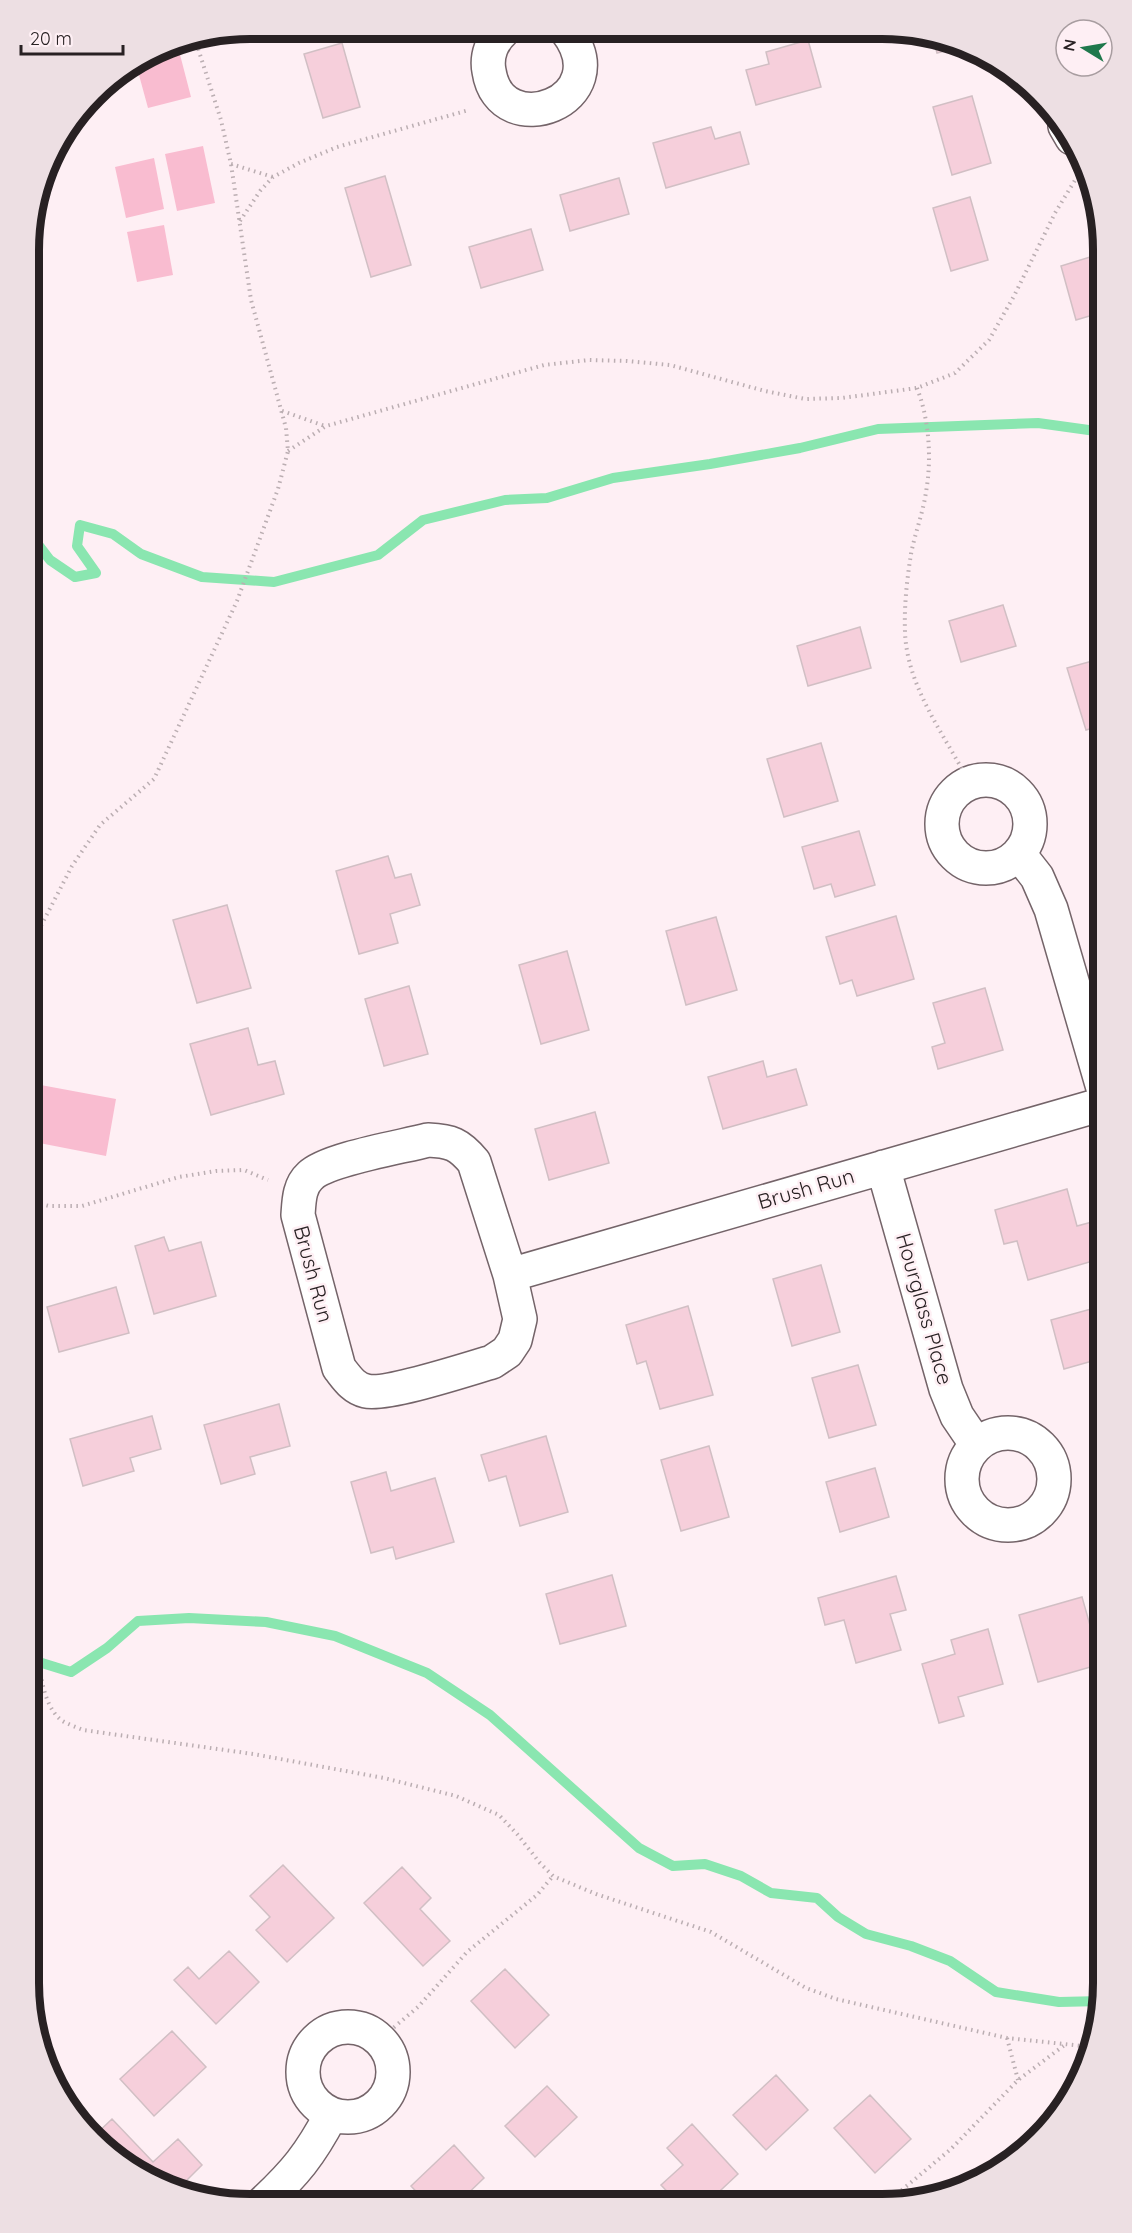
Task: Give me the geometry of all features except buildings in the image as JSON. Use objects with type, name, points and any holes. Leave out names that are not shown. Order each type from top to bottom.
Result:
[{"type":"street","points":[[497,39],[491,47],[487,64],[490,78],[499,95],[514,106],[532,111],[552,107],[565,99],[577,82],[580,63],[576,44],[572,39]]},
{"type":"street","points":[[987,779],[1004,782],[1018,793],[1030,819],[1028,839],[1019,854],[1002,865],[986,868],[967,865],[954,855],[944,841],[941,826],[944,806],[954,792],[969,782],[987,779]]},
{"type":"street","points":[[1019,854],[1036,877],[1051,909],[1093,1054]]},
{"type":"street","name":"Brush Run","points":[[510,1275],[1093,1107]]},
{"type":"street","name":"Brush Run","points":[[428,1140],[448,1141],[463,1149],[474,1162],[510,1275],[520,1319],[515,1340],[507,1352],[492,1362],[385,1391],[367,1392],[352,1385],[339,1368],[298,1215],[300,1193],[310,1176],[329,1164],[428,1140]]},
{"type":"street","name":"Hourglass Place","points":[[883,1167],[946,1389],[957,1416],[976,1444]]},
{"type":"street","points":[[347,2026],[365,2029],[380,2039],[386,2047],[393,2064],[393,2082],[381,2104],[367,2114],[349,2118],[331,2115],[314,2104],[305,2090],[302,2071],[306,2052],[315,2040],[329,2030],[347,2026]]},
{"type":"street","points":[[272,2194],[294,2173],[315,2146],[331,2115]]},
{"type":"path","points":[[39,930],[72,866],[100,825],[154,779],[237,600],[278,489],[288,451],[282,411],[251,300],[231,164],[221,120],[197,46]]},
{"type":"path","points":[[240,221],[260,191],[273,177],[299,163],[337,147],[470,109],[499,95]]},
{"type":"path","points":[[231,164],[273,177]]},
{"type":"path","points":[[288,451],[326,426],[544,365],[589,360],[670,365],[765,391],[805,399],[842,398],[917,388],[955,374],[989,340],[1014,296],[1055,213],[1079,174]]},
{"type":"path","points":[[917,388],[924,407],[929,451],[927,490],[911,554],[905,633],[910,667],[928,710],[969,782]]},
{"type":"path","points":[[282,411],[326,426]]},
{"type":"path","points":[[39,1204],[49,1206],[82,1206],[179,1177],[216,1171],[244,1170],[300,1193]]},
{"type":"path","points":[[39,1658],[44,1688],[51,1707],[62,1720],[83,1730],[264,1756],[384,1778],[456,1796],[499,1815],[554,1876],[596,1894],[711,1932],[806,1988],[836,1999],[1007,2038],[1084,2046]]},
{"type":"path","points":[[380,2039],[418,2007],[467,1953],[537,1896],[554,1876]]},
{"type":"path","points":[[1007,2038],[1018,2080]]},
{"type":"path","points":[[897,2194],[951,2149],[1018,2080],[1068,2043]]},
{"type":"shaded area","points":[[179,51],[191,97],[148,108],[138,71]]},
{"type":"shaded area","points":[[203,146],[215,203],[177,211],[165,154]]},
{"type":"shaded area","points":[[154,158],[164,209],[126,218],[115,167]]},
{"type":"shaded area","points":[[164,225],[173,275],[137,282],[127,232]]},
{"type":"shaded area","points":[[39,1085],[116,1099],[106,1156],[39,1143]]},
{"type":"waterway","points":[[39,546],[50,560],[75,577],[96,573],[77,546],[80,525],[113,534],[141,554],[202,577],[274,582],[378,555],[423,520],[505,500],[547,498],[613,478],[800,448],[878,429],[1038,423],[1093,431]]},
{"type":"waterway","points":[[39,1662],[71,1672],[107,1648],[138,1621],[189,1618],[266,1622],[335,1636],[427,1673],[490,1715],[639,1848],[673,1866],[705,1864],[741,1876],[771,1893],[817,1898],[838,1917],[866,1934],[911,1946],[950,1961],[996,1992],[1059,2002],[1092,2001]]}]
